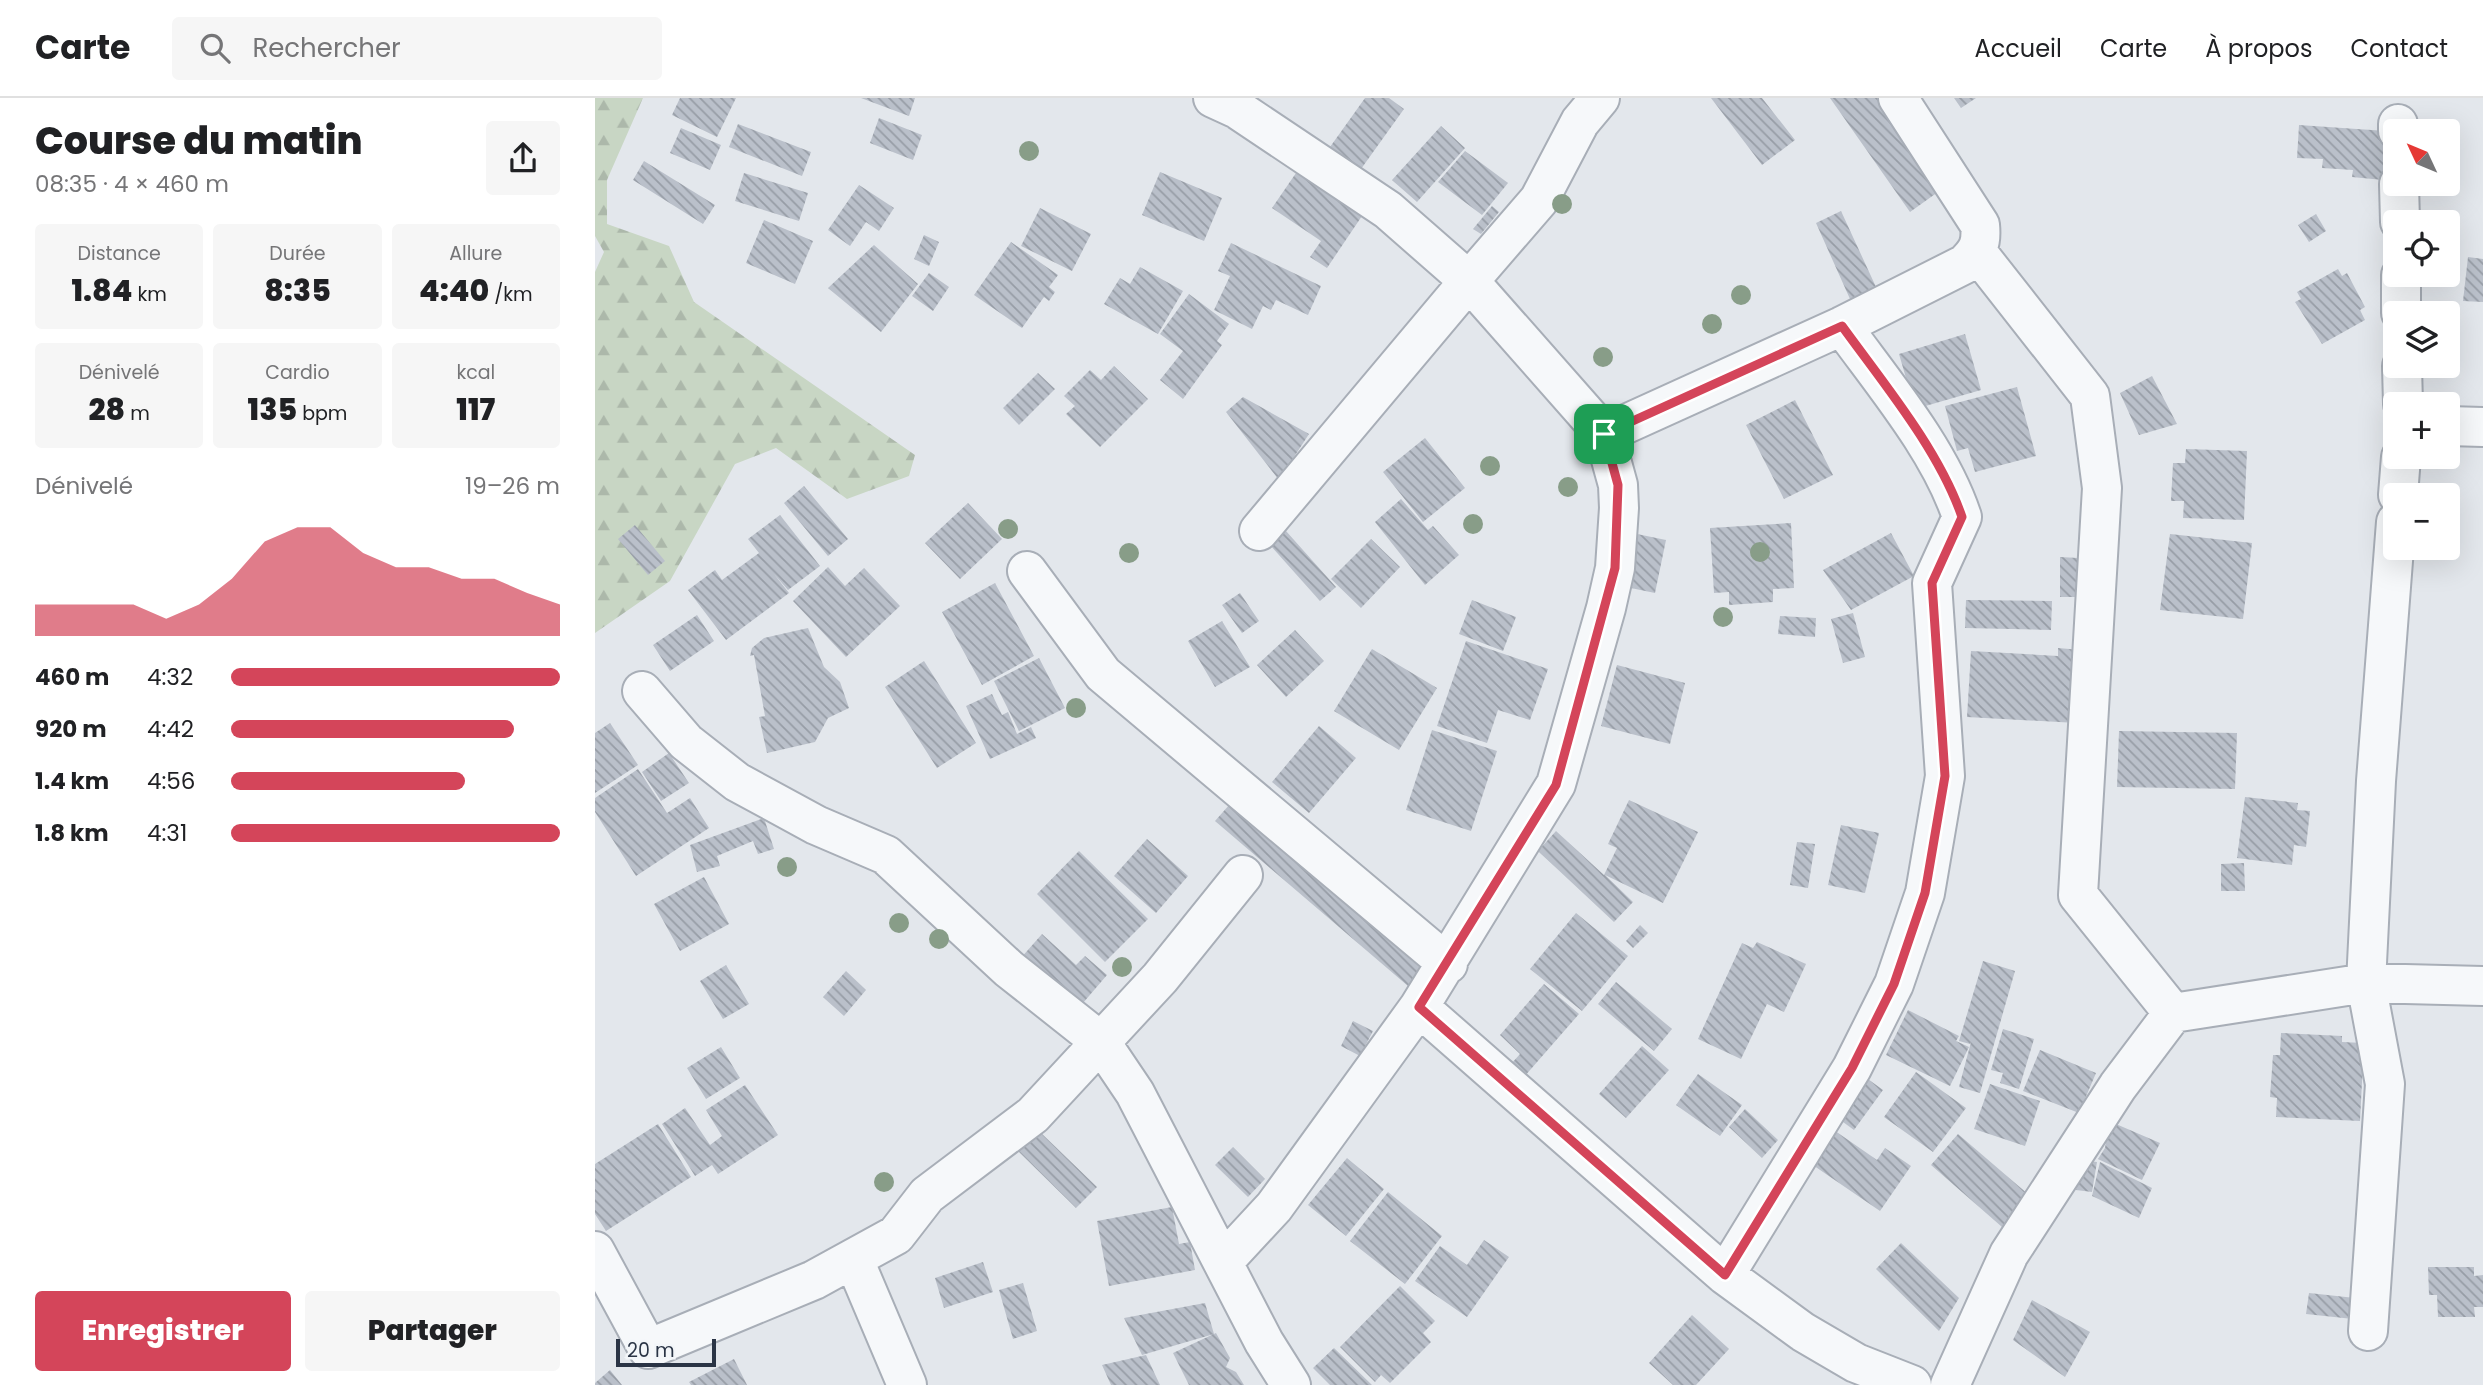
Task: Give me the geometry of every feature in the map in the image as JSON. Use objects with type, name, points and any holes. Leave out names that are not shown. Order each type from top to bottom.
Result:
[{"type":"street","points":[[1213,98],[1271,130],[1388,210],[1469,281],[1604,434],[1618,485],[1615,568],[1556,785],[1419,1007],[1274,1207],[1223,1262]]},
{"type":"street","points":[[1259,531],[1539,200],[1580,122],[1599,98]]},
{"type":"street","points":[[1604,434],[1842,326],[1965,264],[1977,252],[1982,242],[1980,225],[1898,98]]},
{"type":"street","points":[[1977,252],[2090,396],[2102,488],[2078,895],[2173,1013]]},
{"type":"street","points":[[1725,1275],[1852,1068],[1894,984],[1925,893],[1945,776],[1932,583],[1962,517],[1954,492],[1938,465],[1842,326]]},
{"type":"street","points":[[2460,426],[2483,427]]},
{"type":"street","points":[[2368,1331],[2385,1084],[2366,983],[2376,781],[2393,560]]},
{"type":"street","points":[[1027,571],[1103,674],[1448,964]]},
{"type":"street","points":[[642,691],[686,743],[737,782],[816,825],[886,855],[1009,969],[1100,1041],[1135,1093],[1291,1385]]},
{"type":"street","points":[[595,1251],[648,1349],[732,1316],[854,1260],[896,1235],[927,1195],[1033,1115],[1160,978],[1243,875]]},
{"type":"street","points":[[1950,1385],[2009,1254],[2118,1086],[2173,1013],[2366,983],[2483,986]]},
{"type":"street","points":[[1419,1007],[1725,1275],[1825,1345],[1856,1363],[1912,1385]]},
{"type":"street","points":[[854,1260],[907,1385]]},
{"type":"green space","points":[[595,98],[643,98],[607,180],[607,224],[669,246],[694,302],[915,455],[909,476],[847,499],[776,448],[735,464],[670,581],[595,633],[595,272],[604,252],[595,236]]},
{"type":"building","points":[[680,98],[736,98],[717,137],[672,115]]},
{"type":"building","points":[[861,98],[915,98],[909,116]]},
{"type":"building","points":[[1365,98],[1389,98],[1404,109],[1361,169],[1330,147]]},
{"type":"building","points":[[1711,98],[1762,98],[1795,140],[1762,165]]},
{"type":"building","points":[[1830,98],[1882,98],[1945,187],[1910,212]]},
{"type":"building","points":[[1954,98],[1976,98],[1961,108]]},
{"type":"building","points":[[879,118],[922,135],[913,160],[870,143]]},
{"type":"building","points":[[738,124],[811,152],[802,176],[729,147]]},
{"type":"building","points":[[2299,125],[2383,131],[2383,180],[2352,177],[2353,170],[2322,168],[2323,159],[2297,158]]},
{"type":"building","points":[[1441,126],[1465,148],[1417,202],[1392,180]]},
{"type":"building","points":[[681,128],[721,145],[710,170],[670,153]]},
{"type":"building","points":[[1465,151],[1508,183],[1482,215],[1438,182]]},
{"type":"building","points":[[644,161],[715,205],[703,224],[633,180]]},
{"type":"building","points":[[1160,172],[1222,198],[1204,241],[1142,215]]},
{"type":"building","points":[[744,173],[808,193],[799,221],[735,201]]},
{"type":"building","points":[[1296,173],[1362,216],[1327,268],[1310,257],[1321,241],[1272,208]]},
{"type":"building","points":[[859,185],[894,208],[879,231],[866,222],[850,246],[828,230]]},
{"type":"building","points":[[1492,206],[1499,212],[1481,234],[1473,229]]},
{"type":"building","points":[[1040,208],[1091,234],[1072,271],[1021,246]]},
{"type":"building","points":[[1841,211],[1876,287],[1850,299],[1816,223]]},
{"type":"building","points":[[2316,214],[2326,231],[2309,242],[2298,225]]},
{"type":"building","points":[[764,220],[813,241],[795,284],[746,263]]},
{"type":"building","points":[[924,235],[939,242],[929,266],[914,259]]},
{"type":"building","points":[[1011,242],[1058,275],[1049,287],[1055,292],[1049,301],[1044,297],[1022,328],[974,295]]},
{"type":"building","points":[[1231,243],[1321,286],[1308,315],[1276,300],[1271,310],[1263,306],[1252,329],[1214,310],[1230,276],[1218,271]]},
{"type":"building","points":[[874,245],[918,284],[881,332],[828,288]]},
{"type":"building","points":[[2468,257],[2483,259],[2483,302],[2463,301]]},
{"type":"building","points":[[1140,267],[1183,291],[1158,334],[1104,304],[1120,278],[1130,284]]},
{"type":"building","points":[[2338,269],[2342,276],[2347,273],[2365,307],[2360,310],[2365,320],[2322,344],[2295,302],[2301,299],[2297,292]]},
{"type":"building","points":[[929,273],[949,287],[933,311],[912,296]]},
{"type":"building","points":[[1189,294],[1229,324],[1217,341],[1222,345],[1183,399],[1160,380],[1183,351],[1160,334]]},
{"type":"building","points":[[1965,334],[1981,390],[1915,409],[1899,354]]},
{"type":"building","points":[[1114,366],[1148,399],[1100,447],[1066,414],[1075,406],[1064,396],[1090,370],[1101,380]]},
{"type":"building","points":[[1038,373],[1055,389],[1019,425],[1003,408]]},
{"type":"building","points":[[2152,376],[2177,424],[2139,435],[2120,393]]},
{"type":"building","points":[[2017,387],[2036,456],[1975,472],[1968,448],[1957,451],[1945,406]]},
{"type":"building","points":[[1243,397],[1309,434],[1279,480],[1226,412]]},
{"type":"building","points":[[1795,400],[1833,475],[1784,499],[1746,425]]},
{"type":"building","points":[[1425,438],[1465,488],[1423,522],[1383,472]]},
{"type":"building","points":[[2186,449],[2247,451],[2244,520],[2183,518],[2184,501],[2171,501],[2173,463],[2185,463]]},
{"type":"building","points":[[804,486],[848,539],[828,556],[784,503]]},
{"type":"building","points":[[1401,499],[1428,530],[1433,526],[1459,555],[1425,585],[1375,522]]},
{"type":"building","points":[[968,503],[1002,539],[960,579],[925,543]]},
{"type":"building","points":[[780,515],[820,566],[788,590],[774,574],[789,593],[726,640],[688,590],[715,570],[722,580],[759,553],[748,539]]},
{"type":"building","points":[[1791,523],[1794,588],[1773,589],[1773,602],[1729,605],[1729,592],[1714,593],[1710,528]]},
{"type":"building","points":[[635,525],[665,561],[648,575],[618,539]]},
{"type":"building","points":[[1286,531],[1336,587],[1320,601],[1270,545]]},
{"type":"building","points":[[1891,533],[1914,576],[1851,610],[1823,570]]},
{"type":"building","points":[[1637,534],[1666,540],[1655,593],[1626,587]]},
{"type":"building","points":[[2170,534],[2252,543],[2243,619],[2160,610]]},
{"type":"building","points":[[1371,539],[1400,567],[1361,608],[1331,579]]},
{"type":"building","points":[[2060,557],[2078,558],[2078,597],[2060,597]]},
{"type":"building","points":[[828,567],[845,586],[864,568],[900,606],[846,657],[793,601]]},
{"type":"building","points":[[995,583],[1034,656],[982,685],[942,612]]},
{"type":"building","points":[[1240,593],[1259,621],[1242,633],[1222,605]]},
{"type":"building","points":[[1472,600],[1516,617],[1503,651],[1459,634]]},
{"type":"building","points":[[1966,600],[2052,601],[2051,630],[1965,628]]},
{"type":"building","points":[[1853,613],[1865,657],[1843,663],[1831,619]]},
{"type":"building","points":[[697,615],[714,641],[670,671],[653,645]]},
{"type":"building","points":[[1780,616],[1816,618],[1815,637],[1778,634]]},
{"type":"building","points":[[1222,621],[1250,667],[1215,687],[1188,641]]},
{"type":"building","points":[[808,628],[824,667],[840,682],[849,708],[828,718],[815,742],[767,753],[759,717],[765,716],[754,655],[750,656],[752,648],[764,638]]},
{"type":"building","points":[[1295,630],[1324,661],[1286,697],[1257,665]]},
{"type":"building","points":[[1466,641],[1548,669],[1530,720],[1498,710],[1487,743],[1437,726]]},
{"type":"building","points":[[2058,648],[2081,650],[2077,723],[1967,717],[1971,651],[2058,656]]},
{"type":"building","points":[[1372,649],[1437,688],[1399,750],[1334,711]]},
{"type":"building","points":[[1039,658],[1065,708],[1019,731],[994,681]]},
{"type":"building","points":[[924,661],[976,743],[937,768],[885,687]]},
{"type":"building","points":[[1617,665],[1685,683],[1670,744],[1601,726]]},
{"type":"building","points":[[992,694],[1002,715],[1008,712],[1017,734],[1031,727],[1036,738],[990,759],[966,706]]},
{"type":"building","points":[[610,723],[638,765],[595,793],[595,733]]},
{"type":"building","points":[[1319,726],[1356,758],[1309,813],[1272,782]]},
{"type":"building","points":[[1432,730],[1497,751],[1471,831],[1406,810]]},
{"type":"building","points":[[2119,731],[2237,733],[2235,789],[2117,787]]},
{"type":"building","points":[[669,753],[689,783],[661,801],[642,772]]},
{"type":"building","points":[[638,769],[667,813],[690,798],[709,828],[636,876],[595,812],[595,798]]},
{"type":"building","points":[[2245,797],[2298,803],[2297,810],[2310,811],[2306,847],[2294,845],[2292,865],[2237,858]]},
{"type":"building","points":[[1629,800],[1698,832],[1663,903],[1605,875],[1633,902],[1614,922],[1538,851],[1556,831],[1604,875],[1617,848],[1608,844]]},
{"type":"building","points":[[1230,804],[1423,970],[1408,986],[1215,821]]},
{"type":"building","points":[[764,818],[774,849],[758,854],[753,841],[717,856],[720,866],[697,872],[690,845]]},
{"type":"building","points":[[1841,825],[1879,833],[1865,893],[1828,885]]},
{"type":"building","points":[[1147,839],[1188,876],[1156,913],[1114,876]]},
{"type":"building","points":[[1797,842],[1815,844],[1808,888],[1790,885]]},
{"type":"building","points":[[1079,851],[1148,919],[1105,962],[1037,894]]},
{"type":"building","points":[[2244,863],[2245,891],[2221,891],[2221,864]]},
{"type":"building","points":[[704,877],[729,924],[680,951],[654,904]]},
{"type":"building","points":[[1576,913],[1628,956],[1582,1011],[1530,969]]},
{"type":"building","points":[[1640,925],[1648,933],[1633,948],[1626,941]]},
{"type":"building","points":[[1042,934],[1076,965],[1085,956],[1107,975],[1077,1010],[1020,959]]},
{"type":"building","points":[[1757,942],[1806,964],[1784,1012],[1767,1004],[1741,1059],[1698,1039],[1742,943],[1753,948]]},
{"type":"building","points":[[1983,961],[2015,971],[1980,1093],[1959,1087],[1971,1042],[1959,1041]]},
{"type":"building","points":[[726,965],[749,1004],[723,1019],[700,981]]},
{"type":"building","points":[[846,971],[866,990],[844,1016],[823,997]]},
{"type":"building","points":[[1616,982],[1672,1029],[1654,1051],[1598,1004]]},
{"type":"building","points":[[1544,984],[1579,1014],[1524,1077],[1511,1064],[1520,1054],[1500,1035]]},
{"type":"building","points":[[1908,1010],[1959,1036],[1956,1041],[1969,1047],[1950,1086],[1886,1055]]},
{"type":"building","points":[[1353,1021],[1373,1031],[1360,1056],[1341,1046]]},
{"type":"building","points":[[2003,1029],[2034,1039],[2019,1089],[2000,1083],[2003,1073],[1991,1070]]},
{"type":"building","points":[[2281,1033],[2342,1036],[2342,1042],[2364,1043],[2360,1121],[2276,1117],[2277,1098],[2270,1097],[2273,1055],[2280,1055]]},
{"type":"building","points":[[1642,1046],[1669,1070],[1626,1118],[1599,1094]]},
{"type":"building","points":[[721,1047],[740,1078],[706,1099],[687,1068]]},
{"type":"building","points":[[2040,1050],[2096,1073],[2079,1113],[2023,1091]]},
{"type":"building","points":[[1916,1072],[1966,1108],[1933,1152],[1884,1117]]},
{"type":"building","points":[[1698,1074],[1742,1105],[1720,1136],[1676,1105]]},
{"type":"building","points":[[1861,1074],[1883,1090],[1854,1130],[1832,1114]]},
{"type":"building","points":[[1990,1084],[2040,1101],[2025,1146],[1974,1129]]},
{"type":"building","points":[[745,1085],[778,1135],[718,1174],[712,1165],[695,1176],[662,1124],[685,1108],[710,1145],[722,1136],[706,1110]]},
{"type":"building","points":[[1745,1109],[1778,1140],[1762,1158],[1729,1127]]},
{"type":"building","points":[[2109,1121],[2160,1143],[2142,1180],[2098,1159],[2105,1148]]},
{"type":"building","points":[[658,1124],[691,1177],[606,1231],[595,1214],[595,1164]]},
{"type":"building","points":[[1828,1126],[1877,1160],[1885,1148],[1911,1166],[1880,1211],[1804,1159]]},
{"type":"building","points":[[1038,1130],[1097,1187],[1076,1208],[1017,1150]]},
{"type":"building","points":[[1958,1134],[2029,1195],[2002,1227],[1931,1165]]},
{"type":"building","points":[[1233,1147],[1265,1179],[1248,1197],[1215,1165]]},
{"type":"building","points":[[1347,1158],[1384,1189],[1346,1236],[1308,1205]]},
{"type":"building","points":[[2081,1160],[2097,1162],[2092,1192],[2076,1190]]},
{"type":"building","points":[[2100,1162],[2152,1188],[2139,1218],[2092,1196]]},
{"type":"building","points":[[1388,1192],[1442,1236],[1405,1284],[1350,1241]]},
{"type":"building","points":[[1172,1207],[1179,1244],[1190,1242],[1195,1270],[1109,1286],[1097,1221]]},
{"type":"building","points":[[1484,1240],[1509,1257],[1467,1317],[1415,1281],[1440,1246],[1467,1265]]},
{"type":"building","points":[[1901,1243],[1959,1298],[1939,1331],[1876,1269]]},
{"type":"building","points":[[983,1262],[993,1292],[944,1308],[935,1278]]},
{"type":"building","points":[[2428,1267],[2474,1267],[2474,1276],[2483,1275],[2483,1307],[2474,1307],[2475,1317],[2438,1317],[2437,1295],[2429,1295]]},
{"type":"building","points":[[1023,1283],[1037,1331],[1013,1339],[999,1290]]},
{"type":"building","points":[[1400,1286],[1435,1321],[1423,1333],[1431,1342],[1390,1383],[1381,1375],[1375,1382],[1340,1347]]},
{"type":"building","points":[[2309,1293],[2355,1298],[2353,1319],[2306,1314]]},
{"type":"building","points":[[2032,1300],[2090,1332],[2065,1377],[2013,1340]]},
{"type":"building","points":[[1205,1303],[1214,1334],[1142,1355],[1124,1318]]},
{"type":"building","points":[[1692,1315],[1729,1349],[1696,1385],[1673,1385],[1649,1363]]},
{"type":"building","points":[[1216,1333],[1230,1358],[1226,1367],[1236,1372],[1244,1385],[1189,1385],[1173,1353]]},
{"type":"building","points":[[1334,1348],[1372,1385],[1330,1385],[1313,1368]]},
{"type":"building","points":[[1146,1355],[1160,1385],[1111,1385],[1102,1365]]},
{"type":"building","points":[[734,1359],[747,1385],[691,1385],[689,1382]]},
{"type":"building","points":[[610,1370],[622,1385],[595,1385],[595,1383]]},
{"type":"route","points":[[1842,326],[1938,465],[1954,492],[1962,517],[1932,583],[1933,632],[1945,776],[1925,893],[1894,984],[1852,1068],[1725,1275],[1419,1007],[1556,785],[1607,608],[1615,568],[1618,485],[1604,434],[1842,326]]}]
